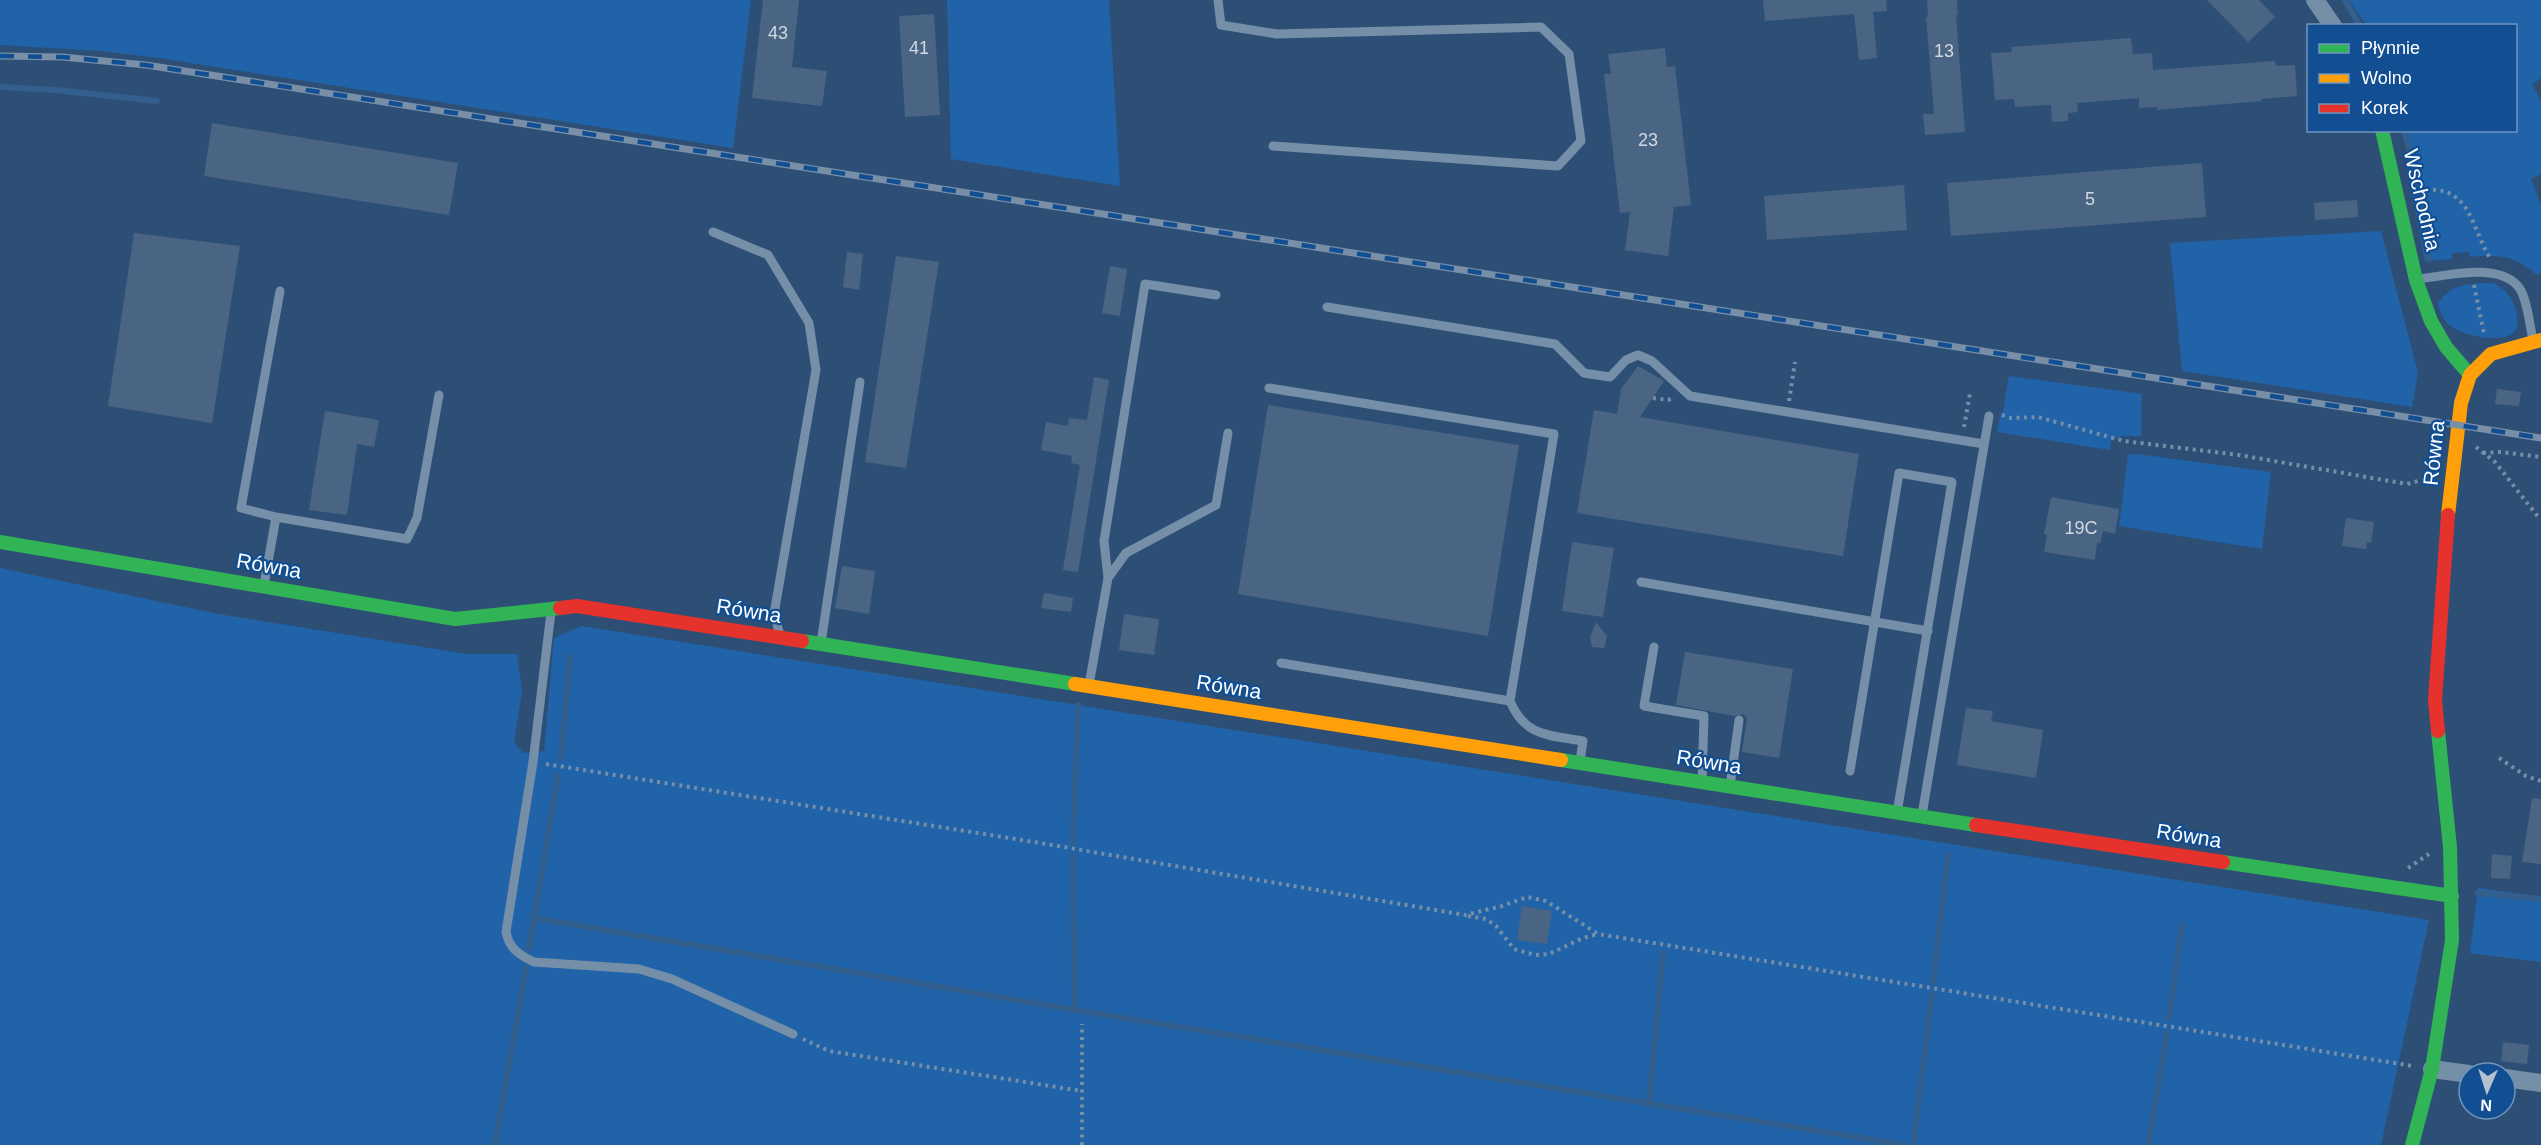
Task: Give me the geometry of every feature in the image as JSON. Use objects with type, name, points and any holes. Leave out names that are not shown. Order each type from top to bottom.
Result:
[{"type":"street","points":[[2315,0],[2332,24]]},
{"type":"street","name":"Wschodnia","points":[[2382,132],[2416,280],[2431,321],[2446,347],[2470,375]]},
{"type":"street","points":[[2470,375],[2491,354],[2537,341]]},
{"type":"street","name":"Równa","points":[[2412,1145],[2432,1069],[2452,940],[2450,848],[2435,700],[2444,553],[2452,477],[2461,403],[2470,375]]},
{"type":"street","name":"Równa","points":[[0,542],[455,619],[577,606],[1702,783],[2452,896]]},
{"type":"street","points":[[2432,1069],[2457,1072]]},
{"type":"street","points":[[2517,1080],[2541,1083]]},
{"type":"lane","points":[[1218,0],[1221,25],[1277,34],[1541,27],[1569,54],[1581,141],[1558,166],[1273,146]]},
{"type":"lane","points":[[713,232],[768,255],[809,323],[816,370],[774,614],[781,638]]},
{"type":"lane","name":"Wschodnia","points":[[2416,280],[2493,272],[2512,279],[2521,291],[2537,341]]},
{"type":"lane","points":[[1089,686],[1108,578],[1104,541],[1145,284],[1216,295]]},
{"type":"lane","points":[[280,291],[241,508],[276,517],[407,540],[417,518],[439,396]]},
{"type":"lane","points":[[1327,307],[1555,344],[1584,373],[1610,377],[1626,360],[1638,355],[1652,361],[1690,396],[1984,444]]},
{"type":"lane","points":[[820,644],[860,382]]},
{"type":"lane","points":[[1269,388],[1554,434],[1510,701],[1516,716],[1527,728],[1542,734],[1583,741],[1580,763]]},
{"type":"lane","points":[[1922,817],[1989,416]]},
{"type":"lane","points":[[1108,578],[1126,554],[1216,505],[1228,433]]},
{"type":"lane","points":[[1850,771],[1899,473],[1952,482],[1897,813]]},
{"type":"lane","points":[[264,587],[276,517]]},
{"type":"lane","points":[[1641,582],[1928,631]]},
{"type":"lane","points":[[551,609],[533,762],[508,921],[509,944],[522,957],[534,962],[639,969],[672,979],[793,1034]]},
{"type":"lane","points":[[1654,647],[1644,706],[1704,716],[1702,783]]},
{"type":"lane","points":[[1281,663],[1510,701]]},
{"type":"lane","points":[[1730,787],[1739,720]]},
{"type":"path","points":[[2409,193],[2438,191],[2462,201],[2469,209],[2480,241],[2492,260]]},
{"type":"path","points":[[2473,274],[2485,337],[2491,354]]},
{"type":"path","points":[[1789,401],[1795,362]]},
{"type":"path","points":[[1963,431],[1970,393]]},
{"type":"path","points":[[2011,418],[2038,417],[2124,441],[2238,455],[2407,484],[2430,477],[2452,477]]},
{"type":"path","points":[[2473,443],[2494,462],[2539,518]]},
{"type":"path","points":[[2483,453],[2501,452],[2541,457]]},
{"type":"path","points":[[2499,758],[2526,776],[2541,781]]},
{"type":"path","points":[[533,762],[1034,842],[1465,915],[1486,920],[1496,926],[1514,949],[1535,955],[1549,954],[1583,938],[1598,934]]},
{"type":"path","points":[[1465,915],[1527,897],[1546,901],[1598,934],[2398,1063]]},
{"type":"path","points":[[1082,1024],[1082,1145]]},
{"type":"path","points":[[793,1034],[829,1051],[1082,1091]]},
{"type":"shaded area","points":[[0,0],[751,0],[733,148],[159,58],[101,51],[0,45]]},
{"type":"shaded area","points":[[947,0],[1109,0],[1120,186],[951,159]]},
{"type":"shaded area","points":[[2349,0],[2541,0],[2541,78],[2532,85],[2541,101],[2541,174],[2531,179],[2541,205],[2541,272],[2537,275],[2521,263],[2506,257],[2470,257],[2469,252],[2452,253],[2452,259],[2425,261],[2407,169],[2416,167],[2408,132],[2517,132],[2517,24],[2365,24]]},
{"type":"shaded area","points":[[2381,231],[2418,373],[2412,407],[2182,371],[2170,243]]},
{"type":"shaded area","points":[[2493,283],[2508,294],[2514,305],[2517,327],[2514,332],[2500,338],[2481,337],[2461,332],[2446,322],[2438,304],[2449,292],[2462,286]]},
{"type":"shaded area","points":[[2009,376],[2142,394],[2141,436],[2122,436],[2111,441],[2110,450],[1997,432]]},
{"type":"shaded area","points":[[2137,454],[2271,472],[2262,549],[2119,526],[2128,455]]},
{"type":"shaded area","points":[[0,568],[218,614],[467,654],[517,654],[522,691],[514,742],[523,753],[544,751],[554,638],[581,626],[2429,920],[2381,1145],[0,1145]]},
{"type":"shaded area","points":[[2478,888],[2541,897],[2541,962],[2470,953]]},
{"type":"building","points":[[763,0],[799,0],[792,67],[827,71],[822,106],[752,98]]},
{"type":"building","points":[[1763,0],[1886,0],[1887,11],[1873,12],[1877,58],[1859,60],[1854,14],[1765,21]]},
{"type":"building","points":[[1927,0],[1957,0],[1958,15],[1956,15],[1965,132],[1925,135],[1923,114],[1934,114],[1926,17],[1928,17]]},
{"type":"building","points":[[2207,0],[2259,0],[2275,17],[2248,42]]},
{"type":"building","points":[[934,14],[940,115],[905,117],[899,16]]},
{"type":"building","points":[[2131,38],[2133,54],[2152,53],[2153,70],[2275,61],[2276,66],[2295,65],[2297,96],[2157,110],[2157,107],[2139,108],[2139,98],[2077,103],[2078,112],[2068,113],[2068,121],[2052,122],[2051,105],[2015,107],[2014,99],[1995,100],[1991,53],[2012,52],[2011,47]]},
{"type":"building","points":[[1665,48],[1667,67],[1675,66],[1691,205],[1674,207],[1668,256],[1625,250],[1630,212],[1620,213],[1604,74],[1611,74],[1608,54]]},
{"type":"building","points":[[212,123],[458,163],[449,215],[204,176]]},
{"type":"building","points":[[2202,163],[2206,217],[1951,236],[1947,183]]},
{"type":"building","points":[[1904,185],[1907,230],[1767,240],[1764,196]]},
{"type":"building","points":[[2357,200],[2358,217],[2315,220],[2314,203]]},
{"type":"building","points":[[134,233],[240,246],[212,423],[108,406]]},
{"type":"building","points":[[847,252],[863,254],[859,290],[843,287]]},
{"type":"building","points":[[896,256],[939,262],[906,468],[865,462]]},
{"type":"building","points":[[1110,266],[1127,269],[1120,316],[1102,313]]},
{"type":"building","points":[[1638,366],[1664,381],[1640,417],[1859,454],[1843,556],[1577,513],[1594,410],[1617,414],[1621,389]]},
{"type":"building","points":[[1094,377],[1109,380],[1078,572],[1063,570],[1080,465],[1071,463],[1072,456],[1041,450],[1046,422],[1068,426],[1069,418],[1087,420]]},
{"type":"building","points":[[2497,389],[2521,392],[2519,406],[2495,404]]},
{"type":"building","points":[[1268,405],[1519,445],[1488,636],[1238,594]]},
{"type":"building","points":[[325,411],[379,420],[374,447],[357,444],[347,515],[309,510]]},
{"type":"building","points":[[2051,497],[2119,509],[2115,534],[2103,531],[2100,543],[2097,543],[2095,560],[2044,552],[2047,535],[2044,534]]},
{"type":"building","points":[[2346,518],[2374,522],[2371,543],[2367,542],[2366,549],[2342,546]]},
{"type":"building","points":[[1572,542],[1614,548],[1603,617],[1562,611]]},
{"type":"building","points":[[842,566],[875,571],[869,614],[835,608]]},
{"type":"building","points":[[1044,593],[1073,598],[1071,612],[1041,608]]},
{"type":"building","points":[[1124,614],[1159,619],[1154,655],[1119,650]]},
{"type":"building","points":[[1596,622],[1607,636],[1604,648],[1592,647],[1590,637]]},
{"type":"building","points":[[1685,652],[1793,669],[1779,758],[1742,752],[1747,718],[1743,714],[1734,716],[1676,705]]},
{"type":"building","points":[[1966,708],[1993,711],[1991,721],[2043,730],[2036,778],[1957,765]]},
{"type":"building","points":[[2532,798],[2541,799],[2541,864],[2522,862]]},
{"type":"building","points":[[2492,854],[2512,856],[2510,879],[2491,878]]},
{"type":"building","points":[[1522,906],[1552,911],[1547,944],[1517,940]]},
{"type":"building","points":[[2503,1042],[2529,1045],[2527,1064],[2517,1061],[2501,1061]]},
{"type":"waterway","points":[[2345,0],[2359,24]]},
{"type":"waterway","points":[[0,87],[56,90],[157,101]]},
{"type":"waterway","points":[[2405,132],[2415,182]]},
{"type":"waterway","points":[[2418,198],[2429,259]]},
{"type":"waterway","points":[[561,758],[570,657]]},
{"type":"waterway","points":[[1073,842],[1078,705]]},
{"type":"waterway","points":[[529,948],[558,776]]},
{"type":"waterway","points":[[1933,983],[1948,855]]},
{"type":"waterway","points":[[1073,856],[1075,1010]]},
{"type":"waterway","points":[[2478,893],[2541,899]]},
{"type":"waterway","points":[[535,918],[1075,1010],[1905,1145]]},
{"type":"waterway","points":[[2169,1019],[2182,925]]},
{"type":"waterway","points":[[1649,1104],[1663,953]]},
{"type":"waterway","points":[[495,1145],[526,968]]},
{"type":"waterway","points":[[1913,1145],[1932,994]]},
{"type":"waterway","points":[[2148,1145],[2167,1033]]},
{"type":"railway","points":[[0,56],[62,57],[146,65],[2541,438]]},
{"type":"traffic: fast","points":[[2382,132],[2416,280],[2431,321],[2446,347],[2470,375]]},
{"type":"traffic: fast","points":[[0,542],[455,619],[560,608]]},
{"type":"traffic: fast","points":[[802,641],[1075,684]]},
{"type":"traffic: fast","points":[[2412,1145],[2432,1069],[2452,940],[2450,847],[2438,731]]},
{"type":"traffic: fast","points":[[1561,760],[1976,825]]},
{"type":"traffic: fast","points":[[2223,862],[2452,896]]},
{"type":"traffic: slow","points":[[2448,515],[2461,403],[2470,375],[2491,354],[2541,340]]},
{"type":"traffic: slow","points":[[1075,684],[1561,760]]},
{"type":"traffic: jam","points":[[2438,731],[2435,700],[2448,515]]},
{"type":"traffic: jam","points":[[560,608],[577,606],[802,641]]},
{"type":"traffic: jam","points":[[1976,825],[2223,862]]}]
